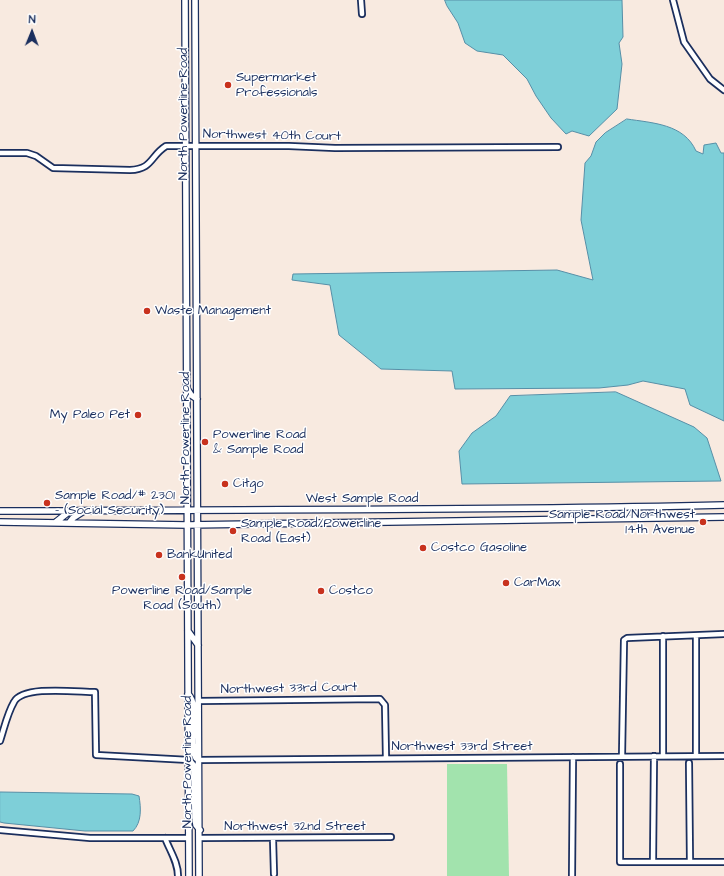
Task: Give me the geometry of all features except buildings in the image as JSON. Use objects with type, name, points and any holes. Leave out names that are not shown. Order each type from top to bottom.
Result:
[{"type":"main road","name":"North Powerline Road","points":[[185,0],[189,876]]},
{"type":"main road","name":"North Powerline Road","points":[[195,0],[200,830],[199,876]]},
{"type":"main road","points":[[196,264],[192,272],[186,277],[190,279],[196,290]]},
{"type":"main road","points":[[186,386],[191,395],[197,399]]},
{"type":"main road","name":"West Sample Road","points":[[0,511],[198,509],[405,510],[724,505]]},
{"type":"main road","points":[[56,522],[71,510]]},
{"type":"main road","points":[[69,523],[73,518],[86,510]]},
{"type":"main road","name":"West Sample Road","points":[[0,522],[198,525],[724,517]]},
{"type":"main road","points":[[188,631],[198,645]]},
{"type":"main road","points":[[188,694],[191,698],[193,707],[193,749],[196,758],[199,760]]},
{"type":"main road","points":[[189,760],[194,766],[195,818],[196,825],[200,830]]},
{"type":"street","points":[[361,0],[362,14]]},
{"type":"street","points":[[673,0],[684,42],[710,79],[724,90]]},
{"type":"street","name":"Northwest 40th Court","points":[[0,153],[27,153],[36,156],[53,168],[141,170],[149,165],[160,150],[166,146],[289,146],[335,148],[558,147]]},
{"type":"street","points":[[622,756],[624,640],[627,638],[724,634]]},
{"type":"street","points":[[662,636],[663,756]]},
{"type":"street","points":[[696,636],[696,756]]},
{"type":"street","points":[[0,741],[14,701],[25,693],[40,691],[95,692],[96,756],[189,760]]},
{"type":"street","name":"Northwest 33rd Court","points":[[199,701],[380,699],[385,705],[386,758]]},
{"type":"street","points":[[653,862],[654,756]]},
{"type":"street","name":"Northwest 33rd Street","points":[[199,760],[724,756]]},
{"type":"street","points":[[572,876],[573,757]]},
{"type":"street","points":[[689,763],[690,862]]},
{"type":"street","points":[[620,764],[620,862],[724,862]]},
{"type":"street","points":[[0,830],[90,838],[188,838]]},
{"type":"street","name":"Northwest 32nd Street","points":[[200,838],[273,839],[391,837]]},
{"type":"street","points":[[165,838],[169,850],[176,859],[178,876]]},
{"type":"street","points":[[273,839],[274,874]]},
{"type":"green space","points":[[447,764],[507,764],[509,876],[447,876]]},
{"type":"water","points":[[445,0],[622,0],[623,37],[619,43],[622,64],[617,109],[589,136],[572,131],[566,134],[551,118],[536,96],[527,79],[503,55],[477,51],[465,43],[458,23],[447,6]]},
{"type":"water","points":[[627,119],[667,126],[676,130],[691,142],[696,151],[703,154],[704,145],[716,143],[721,153],[724,153],[724,421],[690,405],[685,389],[643,381],[628,385],[599,388],[455,389],[452,371],[381,369],[339,335],[330,285],[292,280],[293,274],[557,270],[593,280],[581,220],[585,163],[591,156],[596,142],[605,133]]},
{"type":"water","points":[[616,392],[694,427],[707,438],[721,481],[462,484],[459,451],[472,433],[496,416],[510,396]]},
{"type":"water","points":[[0,792],[132,794],[139,796],[139,819],[133,831],[85,831],[4,823],[0,822]]},
{"type":"place","name":"Supermarket Professionals","points":[[228,85]]},
{"type":"place","name":"Waste Management","points":[[147,311]]},
{"type":"place","name":"My Paleo Pet","points":[[138,415]]},
{"type":"place","name":"Powerline Road & Sample Road","points":[[205,442]]},
{"type":"place","name":"Citgo","points":[[225,484]]},
{"type":"place","name":"Sample Road/# 2301 - (Social Security)","points":[[47,503]]},
{"type":"place","name":"Sample Road/Northwest 14th Avenue","points":[[703,522]]},
{"type":"place","name":"Sample Road/Powerline Road (East)","points":[[233,531]]},
{"type":"place","name":"Costco Gasoline","points":[[423,548]]},
{"type":"place","name":"BankUnited","points":[[159,555]]},
{"type":"place","name":"Powerline Road/Sample Road (South)","points":[[182,577]]},
{"type":"place","name":"CarMax","points":[[506,583]]},
{"type":"place","name":"Costco","points":[[321,591]]}]
